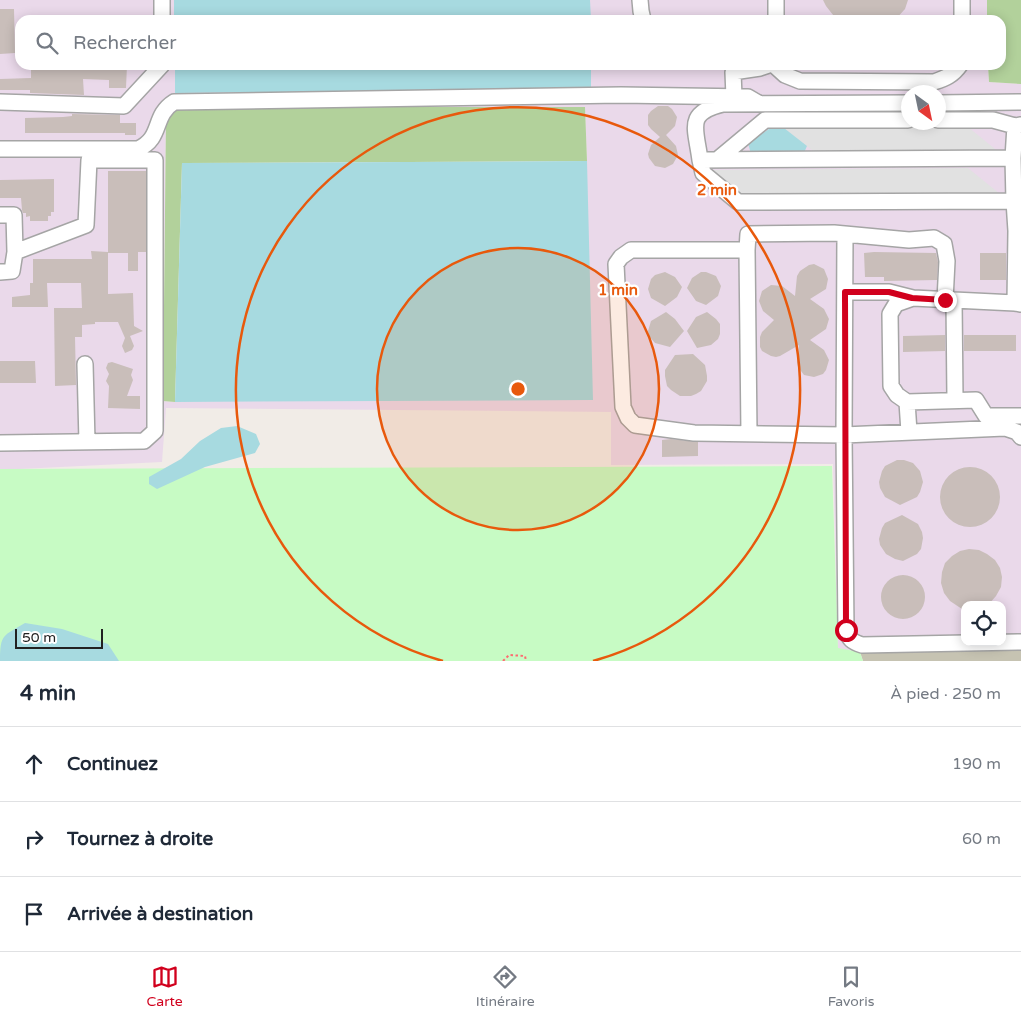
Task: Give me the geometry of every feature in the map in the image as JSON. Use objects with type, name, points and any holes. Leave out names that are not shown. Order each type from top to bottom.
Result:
[{"type":"lane","points":[[162,0],[162,15]]},
{"type":"lane","points":[[640,0],[641,15]]},
{"type":"lane","points":[[776,0],[776,15]]},
{"type":"lane","points":[[962,0],[962,15]]},
{"type":"lane","points":[[0,102],[124,106],[157,70]]},
{"type":"lane","points":[[739,100],[733,72],[746,70]]},
{"type":"lane","points":[[780,70],[785,75],[800,81],[915,82],[934,82],[946,78],[956,70]]},
{"type":"lane","points":[[0,149],[138,149],[147,145],[152,139],[162,112],[174,102],[621,95],[739,100],[760,104],[901,103]]},
{"type":"lane","points":[[739,100],[710,107],[702,111],[697,116],[696,126],[703,173],[738,202],[1014,201]]},
{"type":"lane","points":[[946,103],[1021,102]]},
{"type":"lane","points":[[717,160],[765,120],[901,120]]},
{"type":"lane","points":[[845,292],[889,292],[912,298],[1018,304],[1013,158],[1018,126],[993,120],[946,120]]},
{"type":"lane","points":[[700,160],[1013,158]]},
{"type":"lane","points":[[0,443],[144,440],[155,430],[155,160],[89,160],[86,225],[14,252]]},
{"type":"lane","points":[[0,215],[14,215],[12,270],[0,272]]},
{"type":"lane","points":[[749,434],[748,234],[845,234],[909,240],[934,238],[944,244],[950,300],[954,400]]},
{"type":"lane","points":[[845,234],[844,435],[846,630],[848,637],[862,645],[1021,642]]},
{"type":"lane","points":[[747,250],[631,250],[621,256],[616,264],[623,407],[628,418],[636,426],[694,433],[844,435],[909,432],[1021,416]]},
{"type":"lane","points":[[912,298],[896,304],[890,314],[891,386],[896,395],[907,402],[976,400],[987,422],[1017,432],[1021,437]]},
{"type":"lane","points":[[85,364],[87,442]]},
{"type":"lane","points":[[907,402],[909,432]]},
{"type":"path","points":[[503,661],[509,655],[526,656],[526,661]]},
{"type":"shaded area","points":[[0,0],[987,0],[987,15],[15,15],[15,70],[988,70],[989,82],[1021,84],[1021,646],[860,652],[838,649],[833,464],[611,465],[611,412],[166,408],[162,462],[0,470]],"holes":[[[585,107],[587,161],[175,402],[163,401],[166,118]]]},
{"type":"shaded area","points":[[780,125],[901,126],[901,130],[946,130],[946,127],[968,127],[1000,153],[818,155]]},
{"type":"shaded area","points":[[968,168],[1000,194],[739,197],[707,170]]},
{"type":"shaded area","points":[[1021,646],[1021,661],[863,661],[860,652]]},
{"type":"green space","points":[[987,0],[1021,0],[1021,84],[989,82],[988,70],[1006,70],[1006,15],[987,15]]},
{"type":"green space","points":[[179,107],[585,107],[587,161],[182,163],[175,402],[163,401],[166,118]]},
{"type":"green space","points":[[832,466],[838,648],[860,652],[863,661],[0,661],[0,469]]},
{"type":"water","points":[[174,0],[590,0],[591,15],[174,15]]},
{"type":"water","points":[[175,70],[591,70],[591,89],[175,93]]},
{"type":"water","points":[[784,128],[807,146],[803,155],[751,154],[748,143],[769,129]]},
{"type":"water","points":[[587,161],[593,400],[175,402],[182,163]]},
{"type":"water","points":[[237,426],[256,434],[260,444],[255,453],[205,467],[157,489],[149,484],[149,477],[181,459],[200,441],[221,428]]},
{"type":"water","points":[[25,623],[62,629],[108,644],[119,661],[0,661],[4,637]]},
{"type":"building","points":[[823,0],[908,0],[905,9],[900,15],[833,15]]},
{"type":"building","points":[[0,9],[14,9],[15,53],[0,54]]},
{"type":"building","points":[[31,70],[127,70],[126,88],[109,88],[109,80],[83,79],[84,95],[30,93],[30,90],[0,90],[0,79],[31,78]]},
{"type":"building","points":[[658,106],[668,106],[677,117],[675,126],[666,135],[676,146],[678,155],[673,164],[665,168],[655,166],[648,154],[651,145],[660,137],[648,125],[648,115]]},
{"type":"building","points":[[72,114],[120,115],[120,123],[136,123],[136,135],[125,135],[125,133],[25,133],[25,118],[63,117],[72,116]]},
{"type":"building","points":[[108,171],[146,171],[146,252],[138,252],[138,271],[128,271],[128,253],[108,253],[108,294],[133,293],[134,326],[143,331],[130,336],[134,346],[132,350],[125,353],[122,346],[125,338],[118,322],[95,322],[95,324],[82,325],[82,337],[75,337],[76,385],[55,386],[54,308],[82,308],[81,283],[47,283],[48,307],[12,307],[12,297],[30,295],[30,283],[33,283],[33,259],[92,259],[91,251],[108,252]]},
{"type":"building","points":[[54,179],[54,212],[51,212],[51,216],[48,216],[48,221],[30,221],[30,216],[26,217],[26,213],[23,213],[21,198],[0,198],[0,180]]},
{"type":"building","points":[[864,253],[936,253],[938,262],[937,280],[884,281],[884,277],[865,277]]},
{"type":"building","points":[[980,253],[1006,253],[1006,280],[980,280]]},
{"type":"building","points":[[814,264],[824,269],[828,279],[826,289],[810,299],[824,309],[829,319],[826,329],[810,340],[824,350],[829,360],[823,374],[814,377],[804,375],[798,367],[799,345],[776,357],[762,351],[760,337],[762,332],[774,320],[763,311],[759,301],[762,291],[771,285],[782,286],[795,296],[797,276],[800,271]]},
{"type":"building","points":[[665,272],[675,277],[682,287],[677,297],[665,306],[651,298],[648,289],[651,279],[655,275]]},
{"type":"building","points":[[701,272],[716,276],[721,286],[718,296],[706,305],[696,301],[687,288],[692,278]]},
{"type":"building","points":[[666,312],[675,319],[684,331],[670,347],[655,343],[649,336],[648,331],[651,321]]},
{"type":"building","points":[[707,312],[720,324],[720,334],[718,339],[711,345],[697,348],[687,331],[696,317]]},
{"type":"building","points":[[945,335],[945,351],[903,352],[903,336]]},
{"type":"building","points":[[964,335],[1016,335],[1016,351],[964,351]]},
{"type":"building","points":[[693,354],[705,365],[707,381],[701,391],[696,394],[680,396],[667,386],[665,370],[675,355]]},
{"type":"building","points":[[0,361],[35,361],[36,383],[0,383]]},
{"type":"building","points":[[112,362],[133,369],[131,375],[133,380],[127,396],[140,396],[140,409],[108,408],[109,386],[106,381],[109,374],[106,368],[108,363]]},
{"type":"building","points":[[662,440],[698,442],[698,456],[662,457]]},
{"type":"building","points":[[897,460],[913,463],[920,471],[923,482],[917,497],[900,505],[885,497],[879,482],[885,466]]},
{"type":"building","points":[[964,467],[976,467],[987,472],[995,480],[1000,491],[998,509],[987,522],[976,527],[964,527],[953,522],[945,514],[940,503],[940,491],[945,480],[953,472]]},
{"type":"building","points":[[902,515],[918,524],[923,538],[921,549],[917,554],[903,561],[886,554],[880,545],[879,539],[885,523]]},
{"type":"building","points":[[969,549],[979,550],[995,560],[1000,568],[1002,577],[1001,587],[992,601],[961,601],[961,608],[950,601],[944,593],[941,583],[945,563],[960,551]]},
{"type":"building","points":[[903,575],[915,579],[921,585],[925,597],[921,609],[915,615],[903,619],[891,615],[885,609],[881,597],[885,585],[891,579]]},
{"type":"route","points":[[846,630],[845,292],[889,292],[912,298],[945,300]]}]
